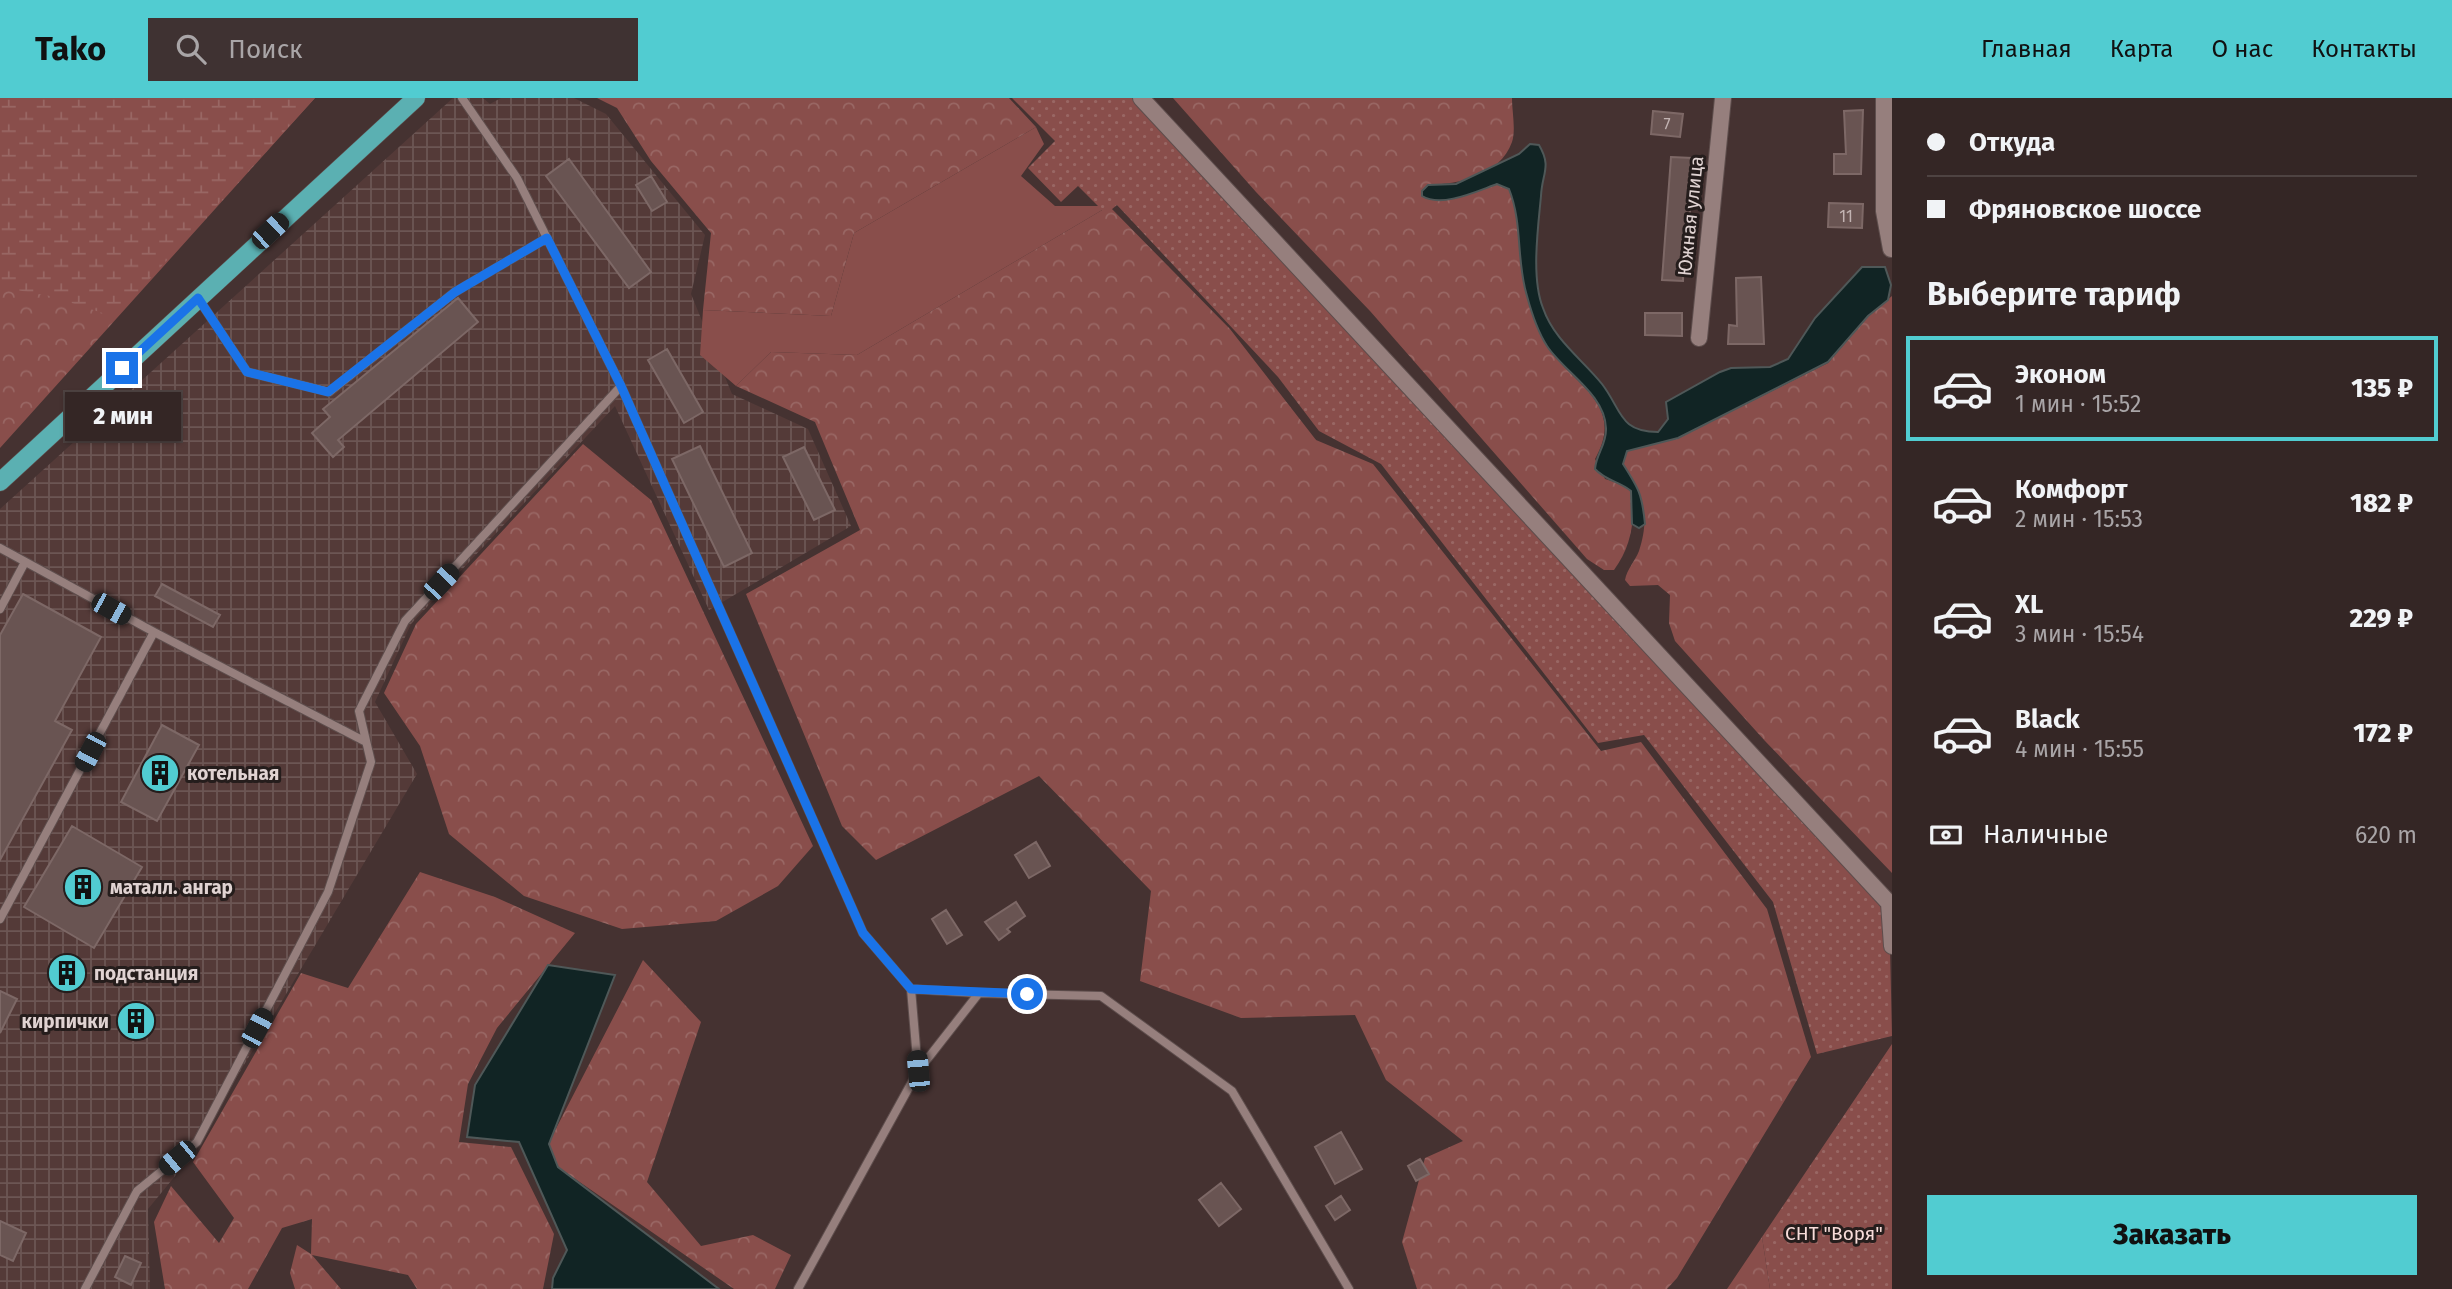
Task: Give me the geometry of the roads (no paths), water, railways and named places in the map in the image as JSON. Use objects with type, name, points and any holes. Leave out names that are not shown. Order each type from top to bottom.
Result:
[{"type":"main road","points":[[0,482],[416,98]]},
{"type":"street","points":[[1141,98],[1889,903],[1892,946]]},
{"type":"street","name":"Южная улица","points":[[1699,338],[1723,98]]},
{"type":"street","points":[[1884,98],[1884,211],[1891,249]]},
{"type":"lane","points":[[462,98],[517,178],[621,386],[863,933],[911,989],[918,1071]]},
{"type":"lane","points":[[198,298],[247,372],[328,392],[455,292],[547,238]]},
{"type":"lane","points":[[85,1289],[137,1191],[197,1142],[328,892],[371,762],[359,711],[405,621],[621,386]]},
{"type":"lane","points":[[0,548],[366,742]]},
{"type":"lane","points":[[0,609],[25,562]]},
{"type":"lane","points":[[0,919],[154,632]]},
{"type":"lane","points":[[911,989],[1101,996],[1232,1091],[1349,1289]]},
{"type":"lane","points":[[798,1289],[918,1071],[979,993]]},
{"type":"water","points":[[1530,144],[1539,145],[1546,165],[1536,253],[1537,282],[1543,308],[1561,340],[1602,384],[1628,424],[1636,428],[1658,432],[1668,419],[1666,402],[1720,372],[1731,368],[1770,367],[1788,359],[1815,318],[1862,267],[1885,267],[1891,285],[1888,300],[1868,316],[1828,362],[1678,438],[1627,451],[1623,464],[1639,492],[1644,514],[1645,524],[1639,528],[1632,524],[1631,491],[1595,469],[1606,434],[1604,416],[1599,404],[1554,356],[1535,321],[1524,283],[1516,216],[1509,189],[1497,184],[1449,199],[1422,196],[1422,191],[1428,185],[1456,184],[1519,154]]},
{"type":"water","points":[[548,965],[615,975],[549,1144],[558,1167],[719,1289],[552,1289],[553,1278],[567,1250],[519,1142],[467,1137],[475,1085]]},
{"type":"place","name":"котельная","points":[[160,773]]},
{"type":"place","name":"маталл. ангар","points":[[83,887]]},
{"type":"place","name":"подстанция","points":[[67,973]]},
{"type":"place","name":"кирпички","points":[[136,1021]]},
{"type":"park label","name":"СНТ \"Воря\"","points":[[1834,1233]]}]
